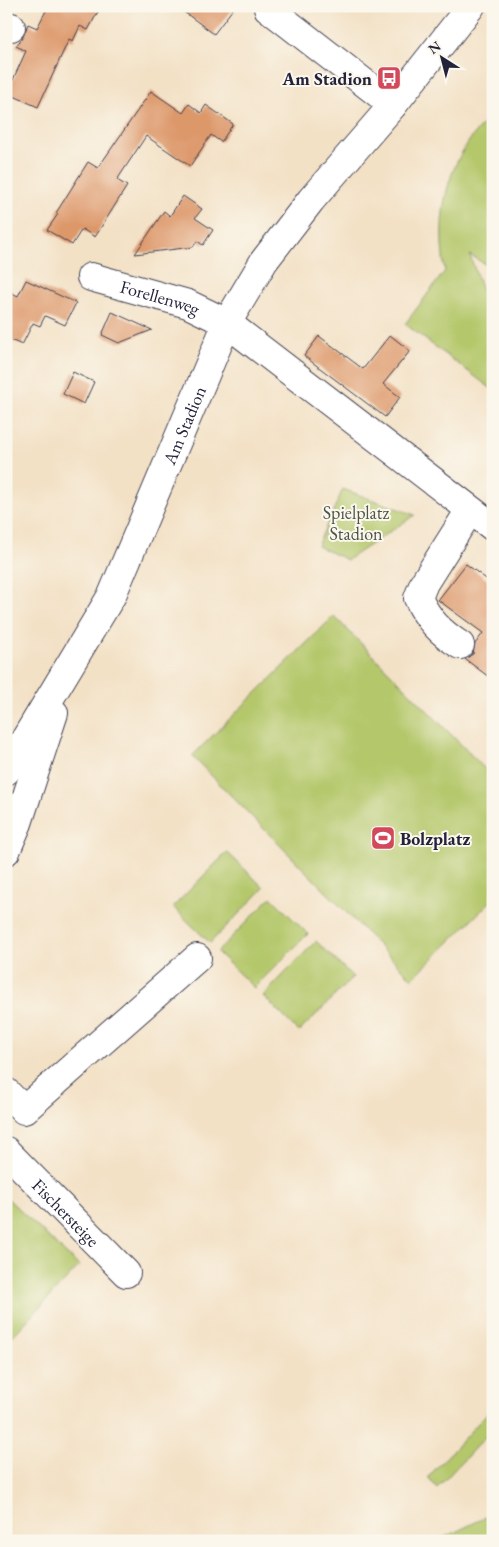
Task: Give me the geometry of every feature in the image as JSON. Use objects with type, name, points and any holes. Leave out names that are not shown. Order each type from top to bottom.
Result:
[{"type":"street","name":"Am Stadion","points":[[6,771],[112,595],[228,323],[264,261],[311,200],[392,105],[471,6]]},
{"type":"street","points":[[268,8],[392,105]]},
{"type":"street","name":"Forellenweg","points":[[91,277],[188,304],[228,323],[317,394],[493,527]]},
{"type":"street","points":[[450,646],[425,614],[418,598],[424,583],[470,510]]},
{"type":"street","name":"Am Stadion","points":[[6,851],[18,823],[68,669]]},
{"type":"street","points":[[6,1092],[24,1110],[197,958]]},
{"type":"street","name":"Fischersteige","points":[[6,1151],[126,1273]]},
{"type":"green space","points":[[493,115],[493,269],[470,255],[480,285],[493,305],[493,390],[405,324],[445,271],[442,250],[442,228],[448,186],[455,166],[465,148],[477,130]]},
{"type":"green space","name":"Spielplatz Stadion","points":[[343,489],[415,515],[347,560],[317,546]]},
{"type":"green space","name":"Bolzplatz","points":[[334,616],[493,777],[493,899],[412,979],[192,756]]},
{"type":"green space","points":[[227,852],[264,888],[210,943],[173,907]]},
{"type":"green space","points":[[271,897],[308,934],[254,988],[217,952]]},
{"type":"green space","points":[[316,941],[353,977],[299,1032],[263,996]]},
{"type":"green space","points":[[6,1197],[79,1266],[6,1343]]},
{"type":"green space","points":[[493,1407],[493,1429],[437,1488],[428,1477]]},
{"type":"green space","points":[[493,1511],[493,1541],[437,1541],[486,1517]]},
{"type":"building","points":[[42,6],[101,6],[88,30],[80,26],[73,41],[69,39],[38,107],[7,93],[26,51],[16,46],[23,37],[28,24],[37,28],[47,9]]},
{"type":"building","points":[[176,6],[235,6],[214,34]]},
{"type":"building","points":[[151,91],[183,113],[189,104],[201,113],[206,105],[233,124],[221,142],[211,135],[190,166],[146,136],[117,180],[127,186],[95,237],[82,229],[72,245],[47,230],[88,162],[98,168]]},
{"type":"building","points":[[183,196],[202,209],[195,218],[213,230],[203,245],[197,241],[193,247],[135,254],[164,211],[170,216]]},
{"type":"building","points":[[26,280],[76,303],[65,325],[45,316],[40,326],[33,323],[22,345],[6,338],[6,290],[18,296]]},
{"type":"building","points":[[112,312],[152,330],[119,343],[102,335]]},
{"type":"building","points":[[390,335],[410,351],[383,384],[400,397],[385,417],[304,356],[319,336],[363,369]]},
{"type":"building","points":[[73,372],[94,382],[84,404],[63,394]]},
{"type":"building","points":[[466,564],[493,584],[493,680],[465,659],[473,654],[475,644],[483,633],[438,600]]},
{"type":"place","name":"Am Stadion","points":[[389,78]]},
{"type":"place","name":"Bolzplatz","points":[[383,838]]}]
